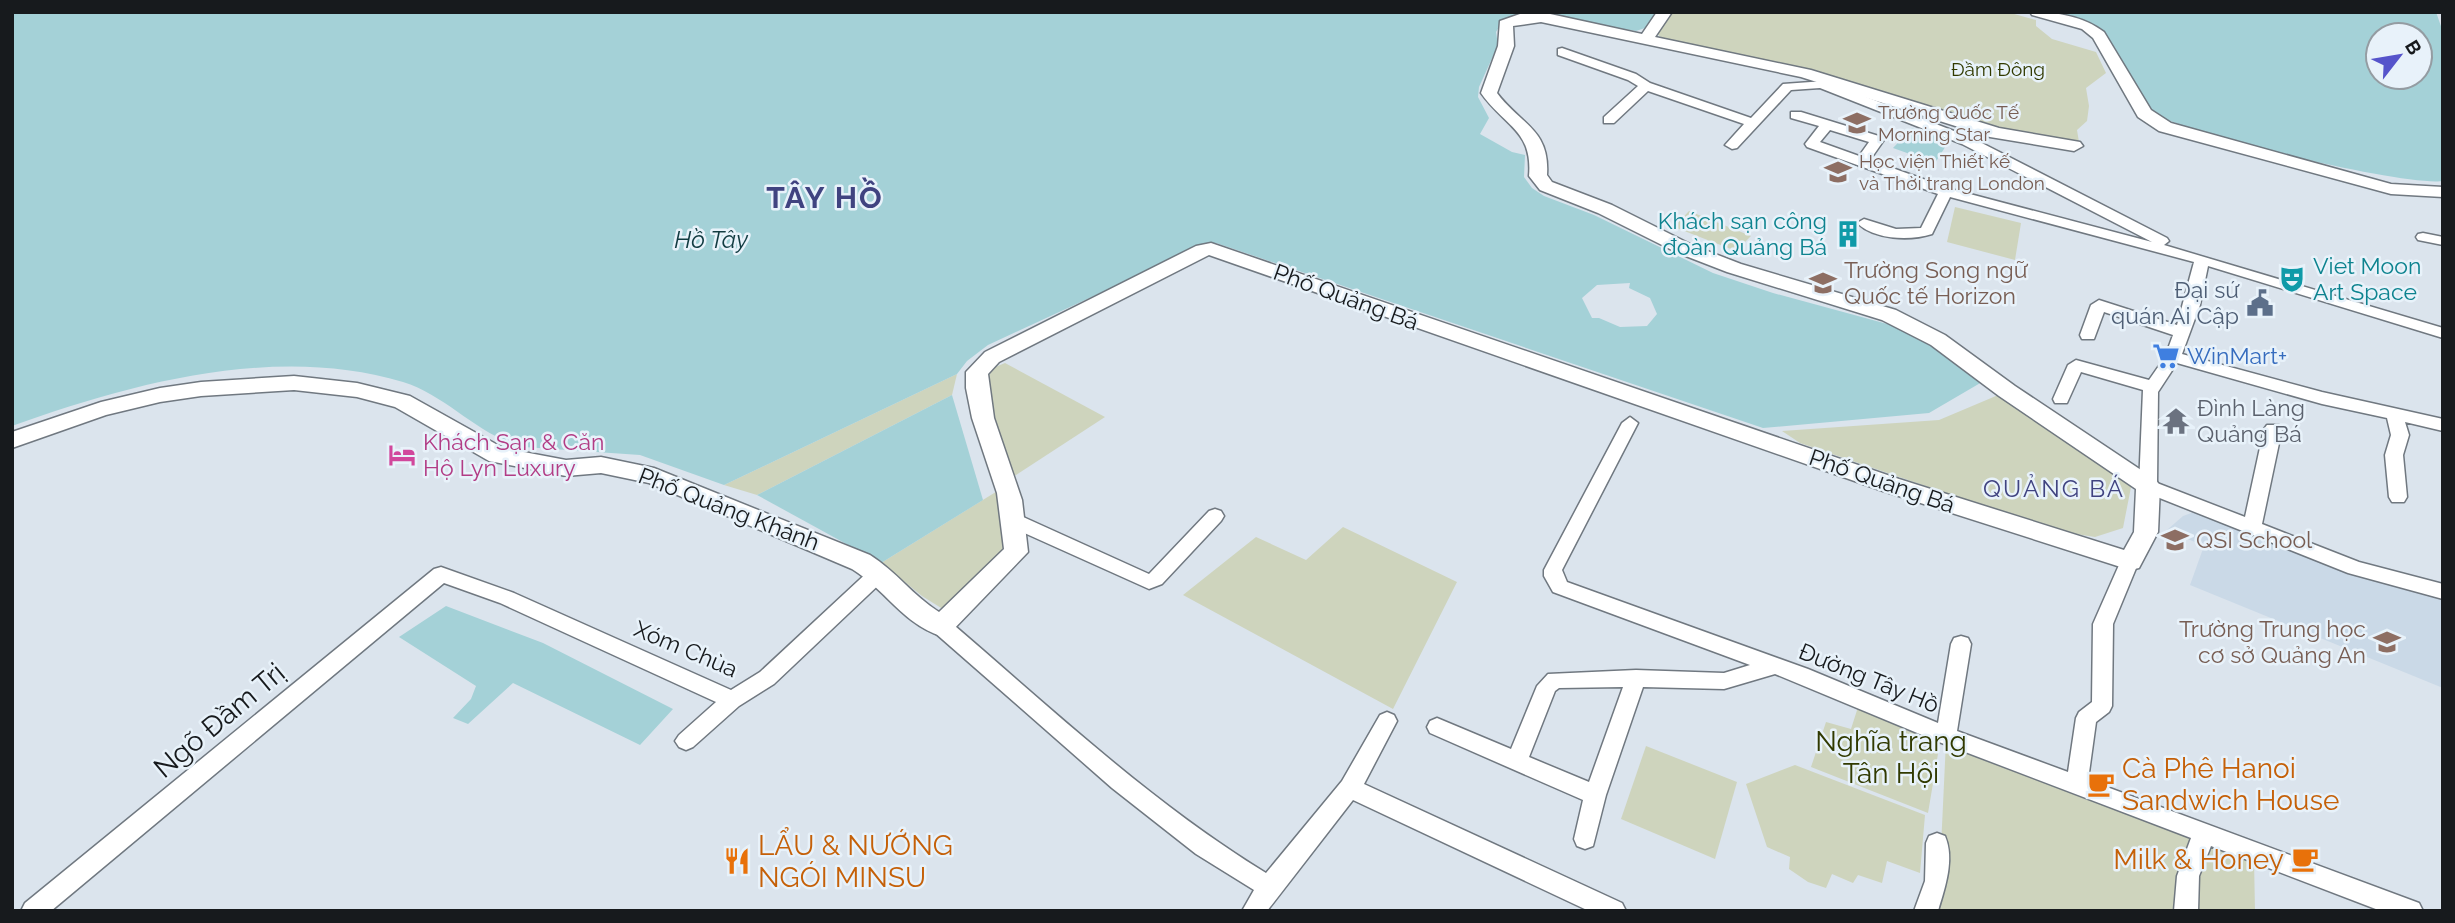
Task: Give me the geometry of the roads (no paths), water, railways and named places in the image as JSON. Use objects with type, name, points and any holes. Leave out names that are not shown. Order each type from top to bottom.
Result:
[{"type":"street","points":[[1646,39],[1665,12]]},
{"type":"street","points":[[2037,12],[2075,22],[2099,35],[2144,113],[2165,127],[2391,189],[2443,192]]},
{"type":"street","points":[[2074,146],[1996,133],[1805,73],[1541,17],[1505,24],[1506,46],[1489,93],[1498,108],[1535,139],[1541,162],[1538,176],[1546,186],[1605,209],[1685,249],[1734,268],[1889,315],[1938,340],[2007,391],[2148,486],[2355,568],[2396,575],[2443,592]]},
{"type":"street","points":[[1562,52],[1632,77],[1646,86],[1753,123]]},
{"type":"street","points":[[1732,145],[1787,87],[1821,84],[1968,141],[2198,258]]},
{"type":"street","points":[[1609,120],[1646,86]]},
{"type":"street","points":[[1796,115],[1877,140],[1863,161]]},
{"type":"street","points":[[1827,124],[1812,144],[1946,192],[2198,258],[2443,333]]},
{"type":"street","points":[[1864,223],[1898,235],[1914,237],[1927,232],[1946,192]]},
{"type":"street","points":[[2423,237],[2443,241]]},
{"type":"street","name":"Phố Quảng Bá","points":[[941,625],[1016,552],[1015,521],[1009,493],[976,393],[977,372],[992,358],[1203,250],[1211,249],[1366,306],[1891,485],[2046,537],[2130,561]]},
{"type":"street","points":[[2077,783],[2086,718],[2102,706],[2103,624],[2146,531],[2150,392],[2173,357],[2192,305],[2198,258]]},
{"type":"street","points":[[2088,335],[2099,304],[2182,332]]},
{"type":"street","points":[[2173,357],[2322,398],[2443,425]]},
{"type":"street","points":[[2061,400],[2076,365],[2153,387]]},
{"type":"street","name":"Phố Quảng Khánh","points":[[12,440],[102,409],[160,395],[261,384],[294,383],[336,387],[402,401],[497,455],[565,468],[601,465],[654,476],[718,504],[792,531],[861,562],[879,573],[909,606],[941,625]]},
{"type":"street","points":[[2394,414],[2400,435],[2394,454],[2398,497]]},
{"type":"street","name":"Đường Tây Hồ","points":[[1630,423],[1553,570],[1555,582],[1560,587],[1775,666],[1947,736],[2411,911]]},
{"type":"street","points":[[2252,528],[2273,429]]},
{"type":"street","points":[[1015,521],[1149,582],[1156,579],[1215,516]]},
{"type":"street","name":"Xóm Chùa","points":[[441,574],[508,598],[732,699],[767,678],[879,573]]},
{"type":"street","name":"Ngõ Đầm Trị","points":[[33,911],[217,756],[441,574]]},
{"type":"street","points":[[941,625],[1120,781],[1204,847],[1269,887]]},
{"type":"street","points":[[1947,736],[1961,644]]},
{"type":"street","points":[[1517,761],[1550,682],[1636,678],[1724,681],[1775,666]]},
{"type":"street","points":[[1585,839],[1595,795],[1636,678]]},
{"type":"street","points":[[686,741],[732,699]]},
{"type":"street","points":[[1254,911],[1269,887],[1350,788],[1387,721]]},
{"type":"street","points":[[1437,727],[1595,795]]},
{"type":"street","points":[[1350,788],[1614,911]]},
{"type":"street","points":[[2186,911],[2188,876],[2204,834]]},
{"type":"street","points":[[1926,911],[1936,881],[1937,843]]},
{"type":"water","name":"Hồ Tây","points":[[12,12],[1660,12],[1648,27],[1636,31],[1532,14],[1502,22],[1496,32],[1498,45],[1479,87],[1478,97],[1489,118],[1480,134],[1512,152],[1525,155],[1524,177],[1532,188],[1544,196],[1594,215],[1713,273],[1773,293],[1902,328],[1932,345],[1982,382],[1929,413],[1763,428],[1216,243],[1208,243],[988,345],[967,361],[957,374],[724,485],[640,455],[524,447],[507,442],[419,388],[355,371],[305,367],[255,368],[205,374],[106,396],[12,426]]},
{"type":"water","points":[[2047,12],[2436,12],[2443,32],[2443,181],[2421,181],[2343,168],[2248,145],[2172,122],[2153,112],[2147,105],[2102,32],[2082,21]]},
{"type":"water","points":[[1912,128],[1949,141],[1935,163],[1893,148]]},
{"type":"water","points":[[952,395],[983,500],[881,563],[757,495]]},
{"type":"water","points":[[446,606],[543,643],[673,709],[640,745],[513,683],[468,724],[453,718],[471,699],[476,686],[399,637]]},
{"type":"place","name":"Trường Quốc Tế Morning Star","points":[[1857,123]]},
{"type":"place","name":"Học viện Thiết kế và Thời trang London","points":[[1838,172]]},
{"type":"place","name":"Khách sạn công đoàn Quảng Bá","points":[[1848,234]]},
{"type":"place","name":"Viet Moon Art Space","points":[[2292,279]]},
{"type":"place","name":"Trường Song ngữ Quốc tế Horizon","points":[[1823,283]]},
{"type":"place","name":"Đại sứ quán Ai Cập","points":[[2260,303]]},
{"type":"place","name":"WinMart+","points":[[2166,356]]},
{"type":"place","name":"Đình Làng Quảng Bá","points":[[2176,421]]},
{"type":"place","name":"Khách Sạn & Căn Hộ Lyn Luxury","points":[[402,455]]},
{"type":"place","name":"QSI School","points":[[2175,540]]},
{"type":"place","name":"Trường Trung học cơ sở Quảng An","points":[[2387,642]]},
{"type":"place","name":"Cà Phê Hanoi Sandwich House","points":[[2101,784]]},
{"type":"place","name":"Milk & Honey","points":[[2305,859]]},
{"type":"place","name":"LẨU & NƯỚNG NGÓI MINSU","points":[[737,861]]},
{"type":"district","name":"TÂY HỒ","points":[[825,198]]},
{"type":"district","name":"QUẢNG BÁ","points":[[2054,489]]},
{"type":"park label","name":"Đầm Đông","points":[[1998,69]]},
{"type":"park label","name":"Nghĩa trang Tân Hội","points":[[1891,757]]}]
